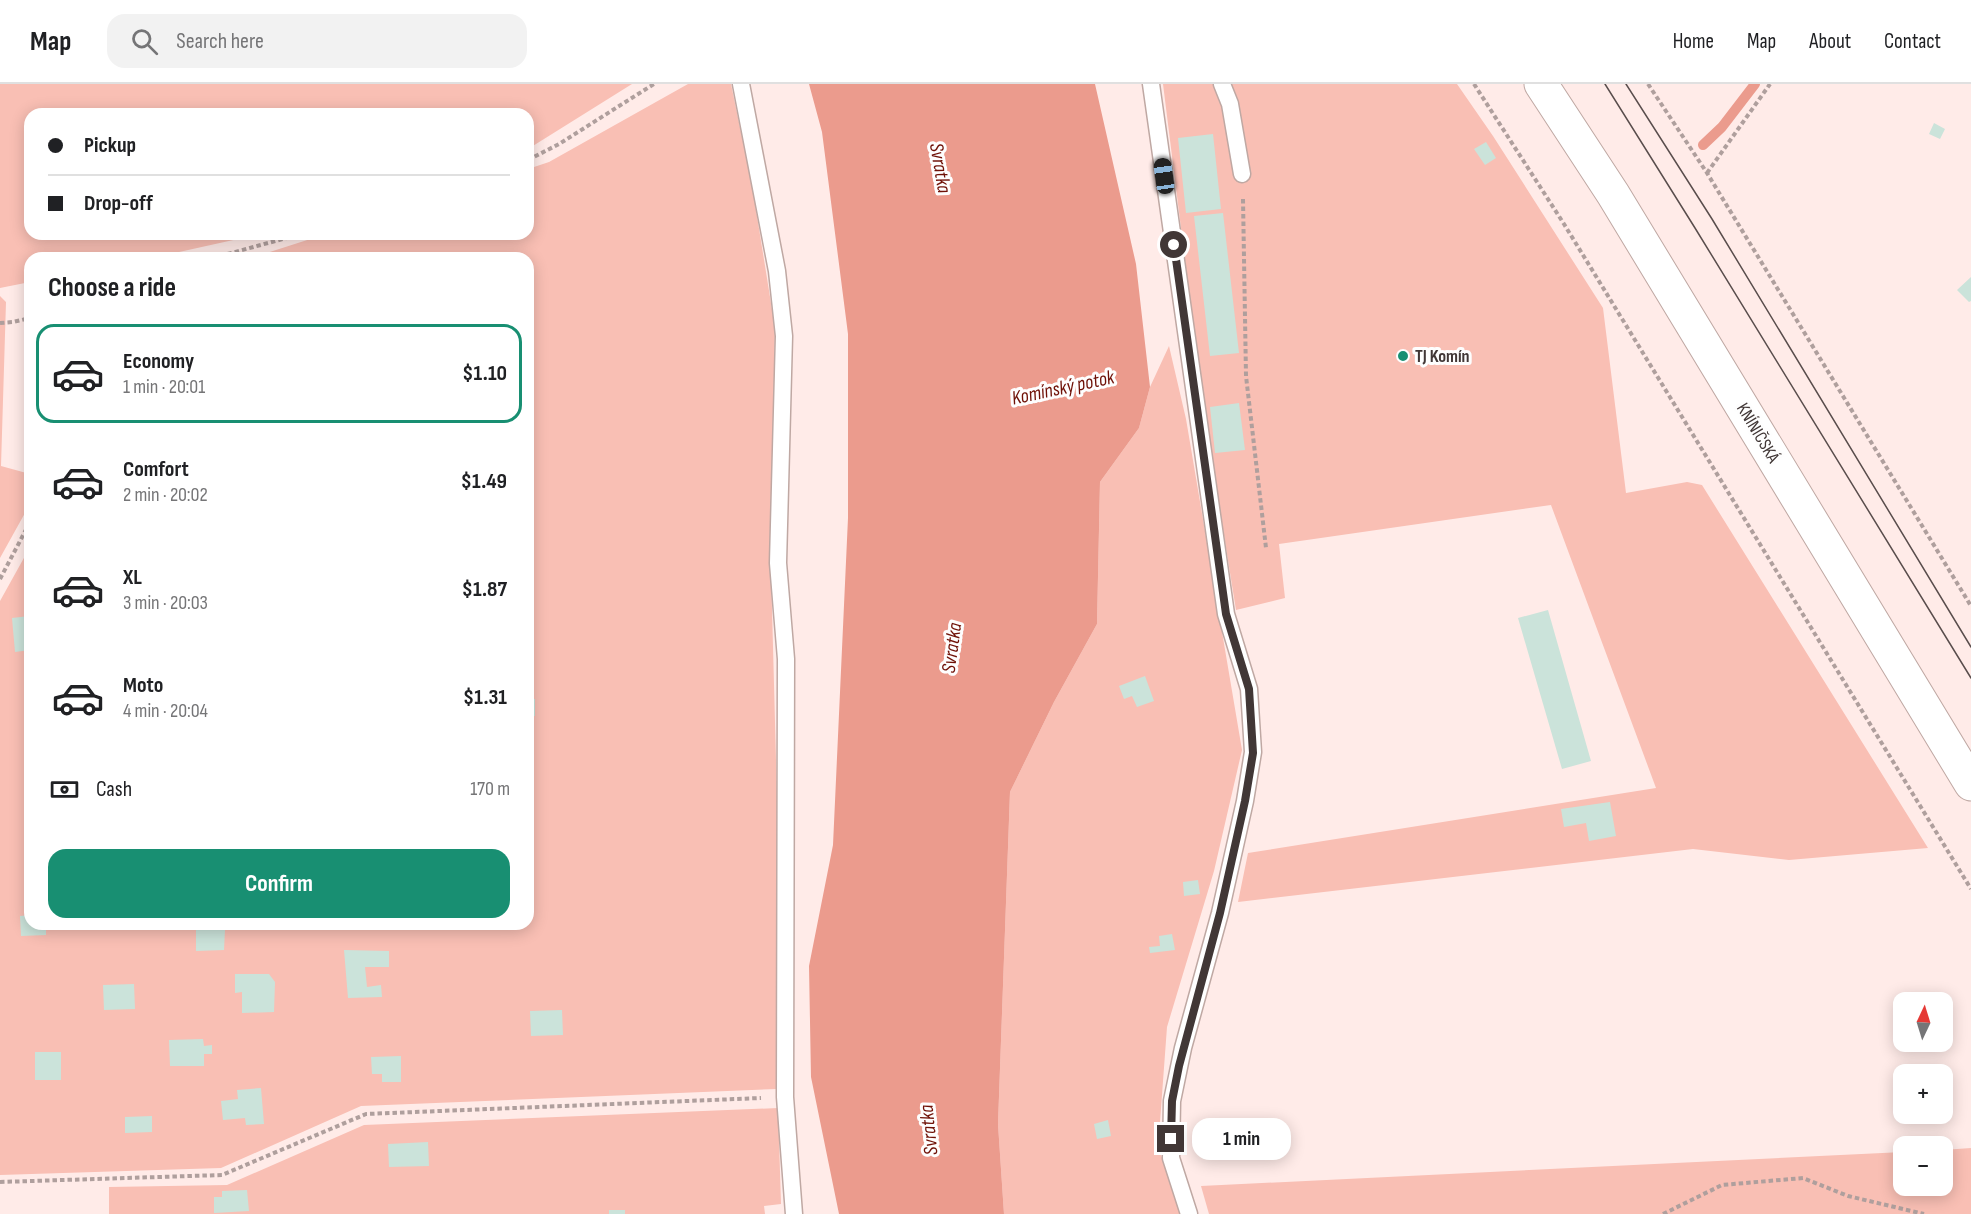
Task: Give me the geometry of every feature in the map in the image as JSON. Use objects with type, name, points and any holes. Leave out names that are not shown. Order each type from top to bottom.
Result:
[{"type":"main road","name":"KNÍNIČSKÁ","points":[[1541,84],[1613,194],[1971,784]]},
{"type":"lane","points":[[741,84],[777,271],[784,336],[778,563],[786,659],[785,1097],[794,1214]]},
{"type":"lane","points":[[1151,84],[1226,614],[1249,689],[1253,753],[1245,801],[1220,913],[1183,1048],[1172,1101],[1171,1158],[1189,1214]]},
{"type":"lane","points":[[1222,84],[1230,104],[1242,174]]},
{"type":"path","points":[[534,157],[559,144],[654,84]]},
{"type":"path","points":[[1474,84],[1564,225],[1971,889]]},
{"type":"path","points":[[1648,84],[1707,173],[1971,606]]},
{"type":"path","points":[[1707,173],[1770,84]]},
{"type":"path","points":[[1242,174],[1246,376],[1266,548]]},
{"type":"path","points":[[235,252],[279,240]]},
{"type":"path","points":[[0,322],[24,319]]},
{"type":"path","points":[[0,579],[24,533]]},
{"type":"path","points":[[0,1182],[222,1175],[366,1114],[785,1097]]},
{"type":"path","points":[[1662,1214],[1722,1185],[1803,1178],[1848,1196],[1924,1214]]},
{"type":"shaded area","points":[[0,84],[632,84],[534,145],[534,108],[24,108],[24,240],[233,240],[179,252],[24,252],[24,283],[0,288]]},
{"type":"shaded area","points":[[688,84],[731,84],[752,185],[775,328],[771,571],[777,797],[777,1089],[361,1106],[221,1168],[0,1175],[0,601],[24,558],[24,930],[534,930],[534,252],[270,252],[307,240],[534,240],[534,167],[549,162]]},
{"type":"shaded area","name":"TJ Komín","points":[[1163,84],[1457,84],[1603,308],[1626,493],[1687,482],[1702,485],[1928,848],[1789,860],[1693,849],[1238,902],[1248,853],[1656,788],[1551,505],[1279,544],[1285,598],[1236,610],[1203,404]]},
{"type":"shaded area","points":[[0,296],[6,302],[1,466],[24,472],[24,515],[0,558]]},
{"type":"shaded area","points":[[1169,346],[1186,419],[1242,750],[1214,871],[1167,1027],[1158,1149],[1188,1214],[1004,1214],[998,1124],[1010,792],[1054,702],[1097,624],[1100,482],[1139,428],[1150,387]]},
{"type":"shaded area","points":[[778,1108],[781,1204],[764,1206],[765,1214],[109,1214],[109,1187],[227,1185],[364,1125]]},
{"type":"shaded area","points":[[1971,1148],[1971,1214],[1209,1214],[1201,1186],[1893,1152],[1893,1196],[1953,1196],[1953,1149]]},
{"type":"water","name":"Svratka","points":[[809,84],[1095,84],[1136,264],[1150,387],[1139,428],[1100,482],[1097,624],[1054,702],[1010,792],[998,1124],[1004,1214],[839,1214],[811,1077],[809,966],[833,845],[848,518],[848,334],[822,132]]},
{"type":"building","points":[[1934,123],[1945,129],[1940,139],[1929,134]]},
{"type":"building","points":[[1213,134],[1221,209],[1186,213],[1178,138]]},
{"type":"building","points":[[1486,142],[1496,158],[1485,165],[1474,149]]},
{"type":"building","points":[[1223,213],[1239,353],[1210,356],[1194,216]]},
{"type":"building","points":[[1971,277],[1971,301],[1969,302],[1957,290]]},
{"type":"building","points":[[1239,403],[1245,450],[1215,453],[1210,407]]},
{"type":"building","points":[[1548,610],[1591,761],[1562,769],[1518,618]]},
{"type":"building","points":[[24,617],[24,651],[15,652],[12,618]]},
{"type":"building","points":[[1145,676],[1154,701],[1137,707],[1132,696],[1124,699],[1119,686]]},
{"type":"building","points":[[1610,802],[1616,836],[1589,841],[1586,823],[1564,827],[1561,809]]},
{"type":"building","points":[[1198,880],[1200,894],[1184,896],[1183,882]]},
{"type":"building","points":[[20,916],[24,916],[24,930],[46,930],[46,935],[21,936]]},
{"type":"building","points":[[196,930],[225,930],[224,950],[196,951]]},
{"type":"building","points":[[1172,934],[1175,950],[1150,953],[1149,947],[1160,946],[1159,936]]},
{"type":"building","points":[[344,950],[389,951],[389,967],[365,967],[367,987],[381,985],[382,997],[348,998]]},
{"type":"building","points":[[235,974],[269,974],[275,982],[274,1012],[242,1013],[242,992],[235,993]]},
{"type":"building","points":[[134,984],[135,1009],[104,1010],[103,985]]},
{"type":"building","points":[[562,1010],[563,1035],[531,1036],[530,1011]]},
{"type":"building","points":[[203,1039],[204,1046],[212,1045],[212,1054],[204,1054],[204,1066],[170,1066],[169,1040]]},
{"type":"building","points":[[35,1052],[61,1052],[61,1080],[35,1080]]},
{"type":"building","points":[[401,1056],[401,1082],[382,1082],[382,1074],[372,1074],[371,1057]]},
{"type":"building","points":[[261,1088],[264,1124],[246,1125],[245,1118],[223,1120],[221,1101],[238,1099],[237,1090]]},
{"type":"building","points":[[152,1116],[152,1132],[125,1133],[125,1117]]},
{"type":"building","points":[[1108,1120],[1111,1136],[1097,1139],[1094,1124]]},
{"type":"building","points":[[428,1142],[429,1166],[389,1167],[388,1144]]},
{"type":"building","points":[[247,1190],[249,1211],[214,1213],[214,1197],[222,1197],[222,1191]]},
{"type":"building","points":[[609,1210],[625,1210],[625,1214],[609,1214]]},
{"type":"waterway","name":"Komínský potok","points":[[1703,145],[1722,127],[1755,84]]},
{"type":"tram line","points":[[1605,84],[1971,678]]},
{"type":"tram line","points":[[1626,84],[1712,219],[1971,647]]},
{"type":"place","name":"TJ Komín","points":[[1403,356]]},
{"type":"route","points":[[1171,1139],[1172,1101],[1179,1066],[1220,913],[1245,801],[1253,753],[1249,689],[1226,614],[1174,245]]}]
